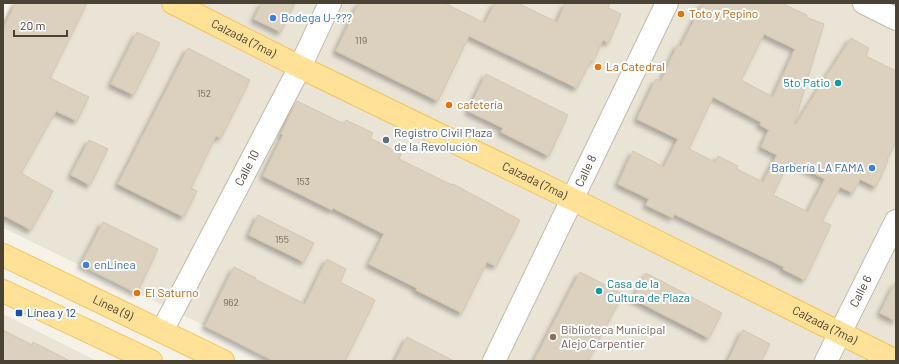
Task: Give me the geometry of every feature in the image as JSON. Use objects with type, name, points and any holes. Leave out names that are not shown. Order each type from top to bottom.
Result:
[{"type":"main road","name":"Calzada (7ma)","points":[[173,3],[300,67],[572,199],[896,361]]},
{"type":"main road","name":"Línea (9)","points":[[3,255],[223,361]]},
{"type":"main road","points":[[3,291],[148,360]]},
{"type":"street","name":"Calle 10","points":[[162,331],[300,67],[330,3]]},
{"type":"street","name":"Calle 8","points":[[494,361],[667,3]]},
{"type":"street","points":[[864,3],[896,19]]},
{"type":"street","name":"Calle 6","points":[[826,361],[896,221]]},
{"type":"shaded area","points":[[12,3],[896,3],[896,361],[278,361],[3,228],[3,22]]},
{"type":"shaded area","points":[[3,314],[97,361],[3,361]]},
{"type":"building","points":[[16,3],[87,3],[50,78],[89,97],[77,121],[56,111],[21,173],[53,191],[31,230],[3,215],[3,29]]},
{"type":"building","points":[[262,3],[295,3],[281,32],[254,19]]},
{"type":"building","points":[[359,3],[444,3],[485,23],[495,3],[517,3],[557,22],[566,3],[610,3],[608,8],[621,14],[609,43],[603,40],[593,62],[591,60],[577,88],[469,36],[438,101],[336,51]]},
{"type":"building","points":[[703,3],[781,3],[807,15],[806,17],[824,24],[794,124],[796,124],[851,38],[869,48],[866,56],[896,71],[896,141],[887,160],[888,161],[876,187],[860,179],[853,193],[840,187],[822,221],[831,225],[805,280],[783,269],[784,267],[674,214],[673,218],[646,205],[649,199],[618,184],[633,151],[664,167],[678,139],[637,119],[656,79],[661,81],[678,44],[681,46]],"holes":[[[764,34],[795,49],[773,97],[741,80]],[[713,97],[761,122],[760,125],[769,130],[761,147],[777,155],[763,182],[737,169],[738,166],[718,156],[715,162],[689,149]],[[789,161],[825,179],[808,212],[773,195]]]},
{"type":"building","points":[[137,32],[160,43],[134,95],[111,84]]},
{"type":"building","points":[[188,48],[250,80],[221,138],[216,136],[191,188],[197,191],[184,217],[118,184]]},
{"type":"building","points":[[486,74],[568,115],[549,156],[501,132],[503,128],[468,111]]},
{"type":"building","points":[[297,101],[344,124],[346,120],[373,133],[370,138],[401,154],[399,159],[452,185],[453,184],[520,220],[496,266],[487,262],[462,313],[369,264],[384,234],[333,208],[332,210],[263,176],[283,135],[281,134]]},
{"type":"building","points":[[89,140],[108,149],[90,185],[71,175]]},
{"type":"building","points":[[258,215],[314,243],[304,262],[249,235]]},
{"type":"building","points":[[103,222],[158,249],[137,293],[81,265]]},
{"type":"building","points":[[327,259],[346,269],[340,282],[375,300],[345,361],[274,361],[205,326],[234,267],[305,304]]},
{"type":"building","points":[[580,272],[623,294],[588,361],[534,361]]},
{"type":"building","points":[[646,273],[722,313],[709,338],[633,299]]},
{"type":"building","points":[[896,281],[896,321],[880,313]]},
{"type":"building","points":[[3,330],[32,345],[33,342],[70,361],[3,361]]},
{"type":"building","points":[[743,330],[770,344],[761,361],[728,361]]},
{"type":"building","points":[[407,337],[454,361],[395,361]]},
{"type":"place","name":"Toto y Pepino","points":[[681,14]]},
{"type":"place","name":"Bodega U-???","points":[[273,18]]},
{"type":"place","name":"La Catedral","points":[[598,67]]},
{"type":"place","name":"5to Patio","points":[[838,83]]},
{"type":"place","name":"cafetería","points":[[449,105]]},
{"type":"place","name":"Registro Civil Plaza de la Revolución","points":[[386,140]]},
{"type":"place","name":"Barbería LA FAMA","points":[[872,168]]},
{"type":"place","name":"enLinea","points":[[86,265]]},
{"type":"place","name":"Casa de la Cultura de Plaza","points":[[599,291]]},
{"type":"place","name":"El Saturno","points":[[137,293]]},
{"type":"place","name":"Línea y 12","points":[[19,313]]},
{"type":"place","name":"Biblioteca Municipal Alejo Carpentier","points":[[553,337]]}]
